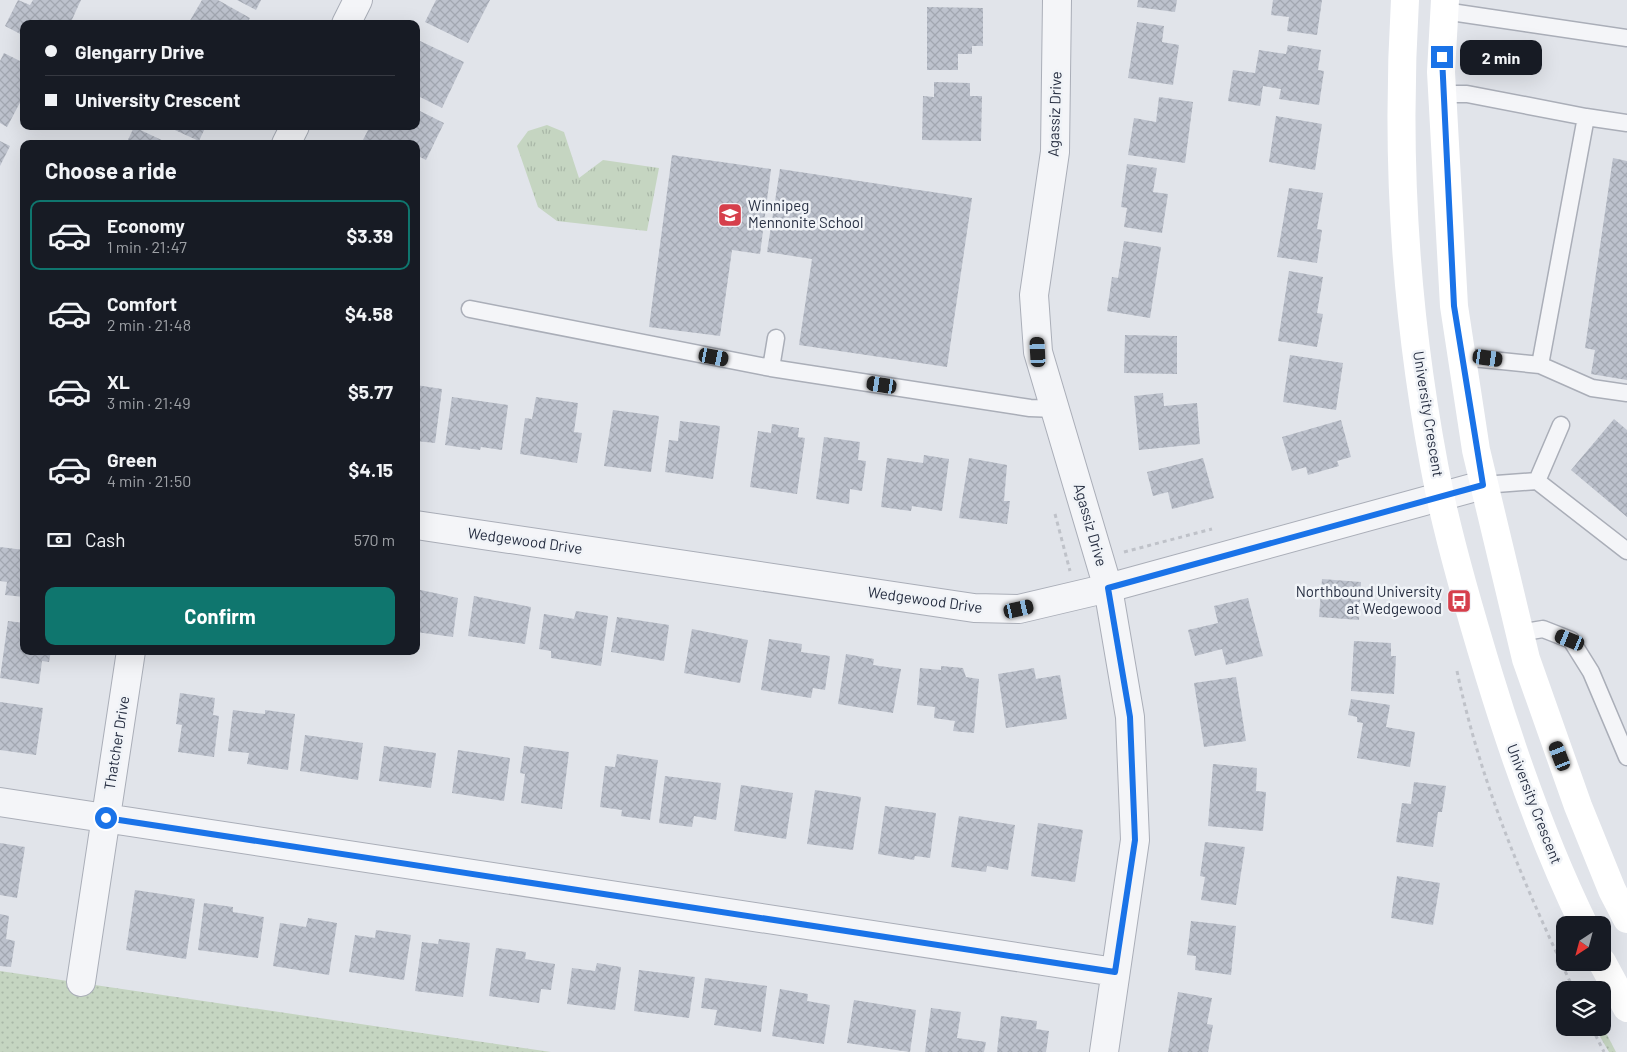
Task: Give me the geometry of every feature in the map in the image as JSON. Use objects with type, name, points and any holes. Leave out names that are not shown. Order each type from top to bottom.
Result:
[{"type":"main road","name":"University Crescent","points":[[1405,0],[1402,104],[1404,205],[1419,363],[1440,496],[1478,640],[1499,709],[1524,781],[1580,916]]},
{"type":"main road","points":[[1445,6],[1443,94],[1454,306],[1483,485],[1526,660],[1578,806],[1612,890],[1627,919]]},
{"type":"main road","points":[[1607,971],[1627,1008]]},
{"type":"street","points":[[348,20],[358,0]]},
{"type":"street","name":"Agassiz Drive","points":[[1057,0],[1055,152],[1034,295],[1038,352],[1108,588],[1130,717],[1135,840],[1104,1052]]},
{"type":"street","name":"Wedgewood Drive","points":[[420,526],[974,608],[1019,609],[1108,588],[1483,485]]},
{"type":"street","name":"Thatcher Drive","points":[[81,982],[130,655]]},
{"type":"street","points":[[0,802],[1115,972]]},
{"type":"lane","points":[[1445,6],[1627,38]]},
{"type":"lane","points":[[1443,94],[1467,94],[1627,123]]},
{"type":"lane","points":[[1540,365],[1586,117]]},
{"type":"lane","points":[[470,309],[771,368],[1030,408],[1056,409]]},
{"type":"lane","points":[[771,368],[776,338]]},
{"type":"lane","points":[[1462,357],[1540,365],[1592,388],[1627,393]]},
{"type":"lane","points":[[1537,481],[1561,425]]},
{"type":"lane","points":[[1483,485],[1537,481],[1627,551]]},
{"type":"lane","points":[[1519,633],[1543,629],[1570,640],[1591,672],[1627,757]]},
{"type":"path","points":[[1596,1036],[1604,1052]]},
{"type":"green space","points":[[547,125],[564,132],[579,178],[603,160],[659,168],[647,231],[557,221],[538,207],[517,146],[528,131]]},
{"type":"green space","points":[[0,971],[551,1052],[0,1052]]},
{"type":"green space","points":[[1600,1036],[1608,1036],[1616,1052],[1609,1052]]},
{"type":"building","points":[[18,0],[30,5],[33,0],[81,0],[72,20],[20,20],[20,34],[5,26]]},
{"type":"building","points":[[202,0],[218,0],[250,18],[249,20],[190,20]]},
{"type":"building","points":[[237,0],[261,0],[256,10]]},
{"type":"building","points":[[436,0],[490,0],[468,43],[425,22]]},
{"type":"building","points":[[1138,0],[1177,0],[1175,12],[1137,7]]},
{"type":"building","points":[[1273,0],[1322,0],[1317,35],[1287,31],[1289,17],[1271,15]]},
{"type":"building","points":[[927,7],[983,8],[983,46],[972,46],[972,54],[958,54],[958,70],[927,70]]},
{"type":"building","points":[[1137,22],[1164,26],[1162,42],[1179,45],[1173,85],[1128,78]]},
{"type":"building","points":[[420,41],[464,62],[442,108],[420,97]]},
{"type":"building","points":[[1288,45],[1321,50],[1318,70],[1324,71],[1319,105],[1279,99],[1281,89],[1263,86],[1260,106],[1228,101],[1233,70],[1255,73],[1259,50],[1286,54]]},
{"type":"building","points":[[4,53],[20,61],[20,103],[7,127],[0,123],[0,61]]},
{"type":"building","points":[[934,82],[970,83],[970,96],[982,96],[981,141],[922,140],[923,96],[934,97]]},
{"type":"building","points":[[1159,97],[1193,102],[1185,163],[1128,155],[1134,118],[1156,122]]},
{"type":"building","points":[[420,111],[444,123],[426,160],[420,157],[420,140],[363,140],[368,130],[420,130]]},
{"type":"building","points":[[1276,116],[1322,124],[1315,170],[1269,162]]},
{"type":"building","points":[[133,130],[140,130],[162,140],[128,140]]},
{"type":"building","points":[[175,130],[204,130],[199,140]]},
{"type":"building","points":[[0,141],[10,146],[0,166]]},
{"type":"building","points":[[672,155],[771,169],[760,254],[732,250],[720,336],[649,327]]},
{"type":"building","points":[[1613,158],[1627,161],[1627,380],[1591,374],[1595,350],[1585,348]]},
{"type":"building","points":[[1127,164],[1157,168],[1153,192],[1168,194],[1162,233],[1124,227],[1127,208],[1121,207]]},
{"type":"building","points":[[780,169],[972,198],[947,367],[799,345],[812,259],[767,252]]},
{"type":"building","points":[[1289,188],[1323,193],[1317,229],[1322,230],[1317,263],[1277,257]]},
{"type":"building","points":[[1124,241],[1161,247],[1150,318],[1107,311],[1112,277],[1118,278]]},
{"type":"building","points":[[1289,271],[1323,277],[1317,313],[1323,314],[1317,347],[1278,341]]},
{"type":"building","points":[[1125,335],[1177,336],[1177,374],[1124,373]]},
{"type":"building","points":[[1290,355],[1343,363],[1336,410],[1283,402]]},
{"type":"building","points":[[420,386],[442,389],[435,443],[420,441]]},
{"type":"building","points":[[1163,393],[1164,406],[1197,403],[1200,444],[1139,450],[1134,396]]},
{"type":"building","points":[[452,397],[508,405],[502,450],[481,447],[480,450],[445,445]]},
{"type":"building","points":[[536,397],[578,403],[574,432],[582,433],[577,463],[520,454],[525,418],[532,419]]},
{"type":"building","points":[[613,410],[659,416],[651,472],[604,466]]},
{"type":"building","points":[[1614,419],[1627,430],[1627,517],[1571,470]]},
{"type":"building","points":[[1341,420],[1351,457],[1337,461],[1339,466],[1308,475],[1306,467],[1292,471],[1282,437]]},
{"type":"building","points":[[680,421],[720,426],[713,479],[665,472],[669,440],[678,441]]},
{"type":"building","points":[[772,424],[799,428],[798,437],[805,438],[797,494],[750,487],[758,431],[771,433]]},
{"type":"building","points":[[824,437],[860,442],[858,460],[866,461],[862,491],[850,489],[849,504],[816,499]]},
{"type":"building","points":[[924,455],[949,459],[942,511],[912,506],[911,511],[881,507],[887,458],[923,463]]},
{"type":"building","points":[[969,458],[1007,465],[1004,501],[1010,501],[1007,524],[959,518]]},
{"type":"building","points":[[1203,458],[1214,498],[1172,509],[1168,492],[1153,496],[1147,472]]},
{"type":"building","points":[[0,547],[20,550],[20,597],[5,595],[7,582],[0,581]]},
{"type":"building","points":[[1322,579],[1361,582],[1359,620],[1319,617]]},
{"type":"building","points":[[420,590],[458,598],[453,637],[420,633]]},
{"type":"building","points":[[474,596],[531,607],[525,644],[468,636]]},
{"type":"building","points":[[1248,598],[1263,656],[1226,665],[1222,649],[1195,656],[1188,630],[1218,623],[1214,606]]},
{"type":"building","points":[[576,611],[608,616],[601,666],[551,658],[551,651],[539,649],[544,614],[574,619]]},
{"type":"building","points":[[617,617],[669,625],[664,661],[611,652]]},
{"type":"building","points":[[8,621],[20,622],[20,655],[50,655],[49,662],[42,661],[39,684],[0,678]]},
{"type":"building","points":[[692,629],[748,640],[740,683],[684,673]]},
{"type":"building","points":[[769,639],[802,644],[801,652],[830,656],[825,690],[813,688],[811,698],[761,690]]},
{"type":"building","points":[[1354,641],[1391,643],[1391,656],[1396,656],[1394,694],[1351,691]]},
{"type":"building","points":[[846,654],[874,659],[873,665],[901,669],[893,713],[838,704]]},
{"type":"building","points":[[941,666],[963,668],[966,677],[979,679],[974,733],[953,731],[955,721],[934,718],[935,707],[917,705],[920,668],[941,670]]},
{"type":"building","points":[[1034,668],[1036,679],[1060,675],[1067,719],[1006,728],[998,674]]},
{"type":"building","points":[[1236,677],[1246,741],[1204,747],[1194,683]]},
{"type":"building","points":[[180,693],[215,698],[213,715],[219,716],[214,757],[178,752],[182,725],[176,724]]},
{"type":"building","points":[[1351,699],[1390,705],[1386,727],[1415,732],[1410,767],[1357,758],[1363,723],[1357,722],[1357,717],[1348,715]]},
{"type":"building","points":[[0,702],[43,708],[36,755],[0,750]]},
{"type":"building","points":[[233,710],[265,714],[265,710],[295,714],[288,770],[247,764],[249,753],[228,751]]},
{"type":"building","points":[[305,735],[363,743],[358,780],[300,771]]},
{"type":"building","points":[[384,746],[436,753],[431,788],[379,781]]},
{"type":"building","points":[[524,746],[569,752],[562,809],[521,803],[525,774],[520,773]]},
{"type":"building","points":[[458,750],[510,758],[504,801],[452,793]]},
{"type":"building","points":[[617,754],[658,760],[650,820],[621,816],[622,810],[600,807],[605,766],[615,767]]},
{"type":"building","points":[[1213,764],[1257,768],[1256,791],[1266,792],[1263,831],[1208,826]]},
{"type":"building","points":[[665,776],[721,783],[716,820],[694,816],[692,827],[659,823]]},
{"type":"building","points":[[1414,782],[1446,786],[1442,812],[1438,812],[1433,847],[1396,842],[1402,803],[1411,804]]},
{"type":"building","points":[[741,785],[793,793],[786,839],[734,831]]},
{"type":"building","points":[[815,790],[861,797],[853,850],[807,844]]},
{"type":"building","points":[[885,806],[936,813],[930,858],[915,856],[914,860],[878,854]]},
{"type":"building","points":[[959,816],[1015,825],[1008,870],[987,866],[986,872],[951,867]]},
{"type":"building","points":[[1038,823],[1083,830],[1075,882],[1031,876]]},
{"type":"building","points":[[1205,842],[1245,847],[1236,905],[1201,900],[1205,877],[1200,876]]},
{"type":"building","points":[[0,843],[25,847],[17,898],[0,895]]},
{"type":"building","points":[[1397,876],[1440,883],[1433,925],[1391,918]]},
{"type":"building","points":[[135,890],[195,899],[186,959],[126,950]]},
{"type":"building","points":[[204,903],[233,907],[233,912],[264,917],[258,958],[198,950]]},
{"type":"building","points":[[0,914],[9,916],[6,939],[15,941],[11,967],[0,966]]},
{"type":"building","points":[[308,918],[337,923],[329,975],[273,966],[280,923],[306,927]]},
{"type":"building","points":[[1191,921],[1236,926],[1231,975],[1195,970],[1196,956],[1187,955]]},
{"type":"building","points":[[376,930],[411,935],[404,980],[349,972],[355,935],[375,938]]},
{"type":"building","points":[[439,939],[470,943],[463,997],[415,991],[422,942],[438,944]]},
{"type":"building","points":[[496,948],[526,952],[525,959],[555,964],[551,990],[541,989],[539,1003],[489,996]]},
{"type":"building","points":[[597,963],[621,967],[615,1010],[567,1004],[572,968],[595,971]]},
{"type":"building","points":[[639,970],[695,977],[689,1018],[634,1011]]},
{"type":"building","points":[[705,978],[767,986],[761,1032],[714,1025],[717,1010],[701,1008]]},
{"type":"building","points":[[780,989],[808,994],[807,1001],[830,1005],[824,1044],[772,1036]]},
{"type":"building","points":[[1178,992],[1212,998],[1207,1024],[1213,1025],[1208,1052],[1168,1052]]},
{"type":"building","points":[[854,1000],[916,1010],[910,1052],[847,1043]]},
{"type":"building","points":[[931,1008],[961,1012],[957,1038],[986,1042],[984,1052],[925,1052]]},
{"type":"building","points":[[1001,1016],[1037,1021],[1036,1029],[1049,1031],[1046,1052],[997,1052]]},
{"type":"place","name":"Winnipeg Mennonite School","points":[[730,215]]},
{"type":"place","name":"Northbound University at Wedgewood","points":[[1459,601]]},
{"type":"route","points":[[106,818],[1115,972],[1135,840],[1130,717],[1108,588],[1483,485],[1454,306],[1442,57]]}]
